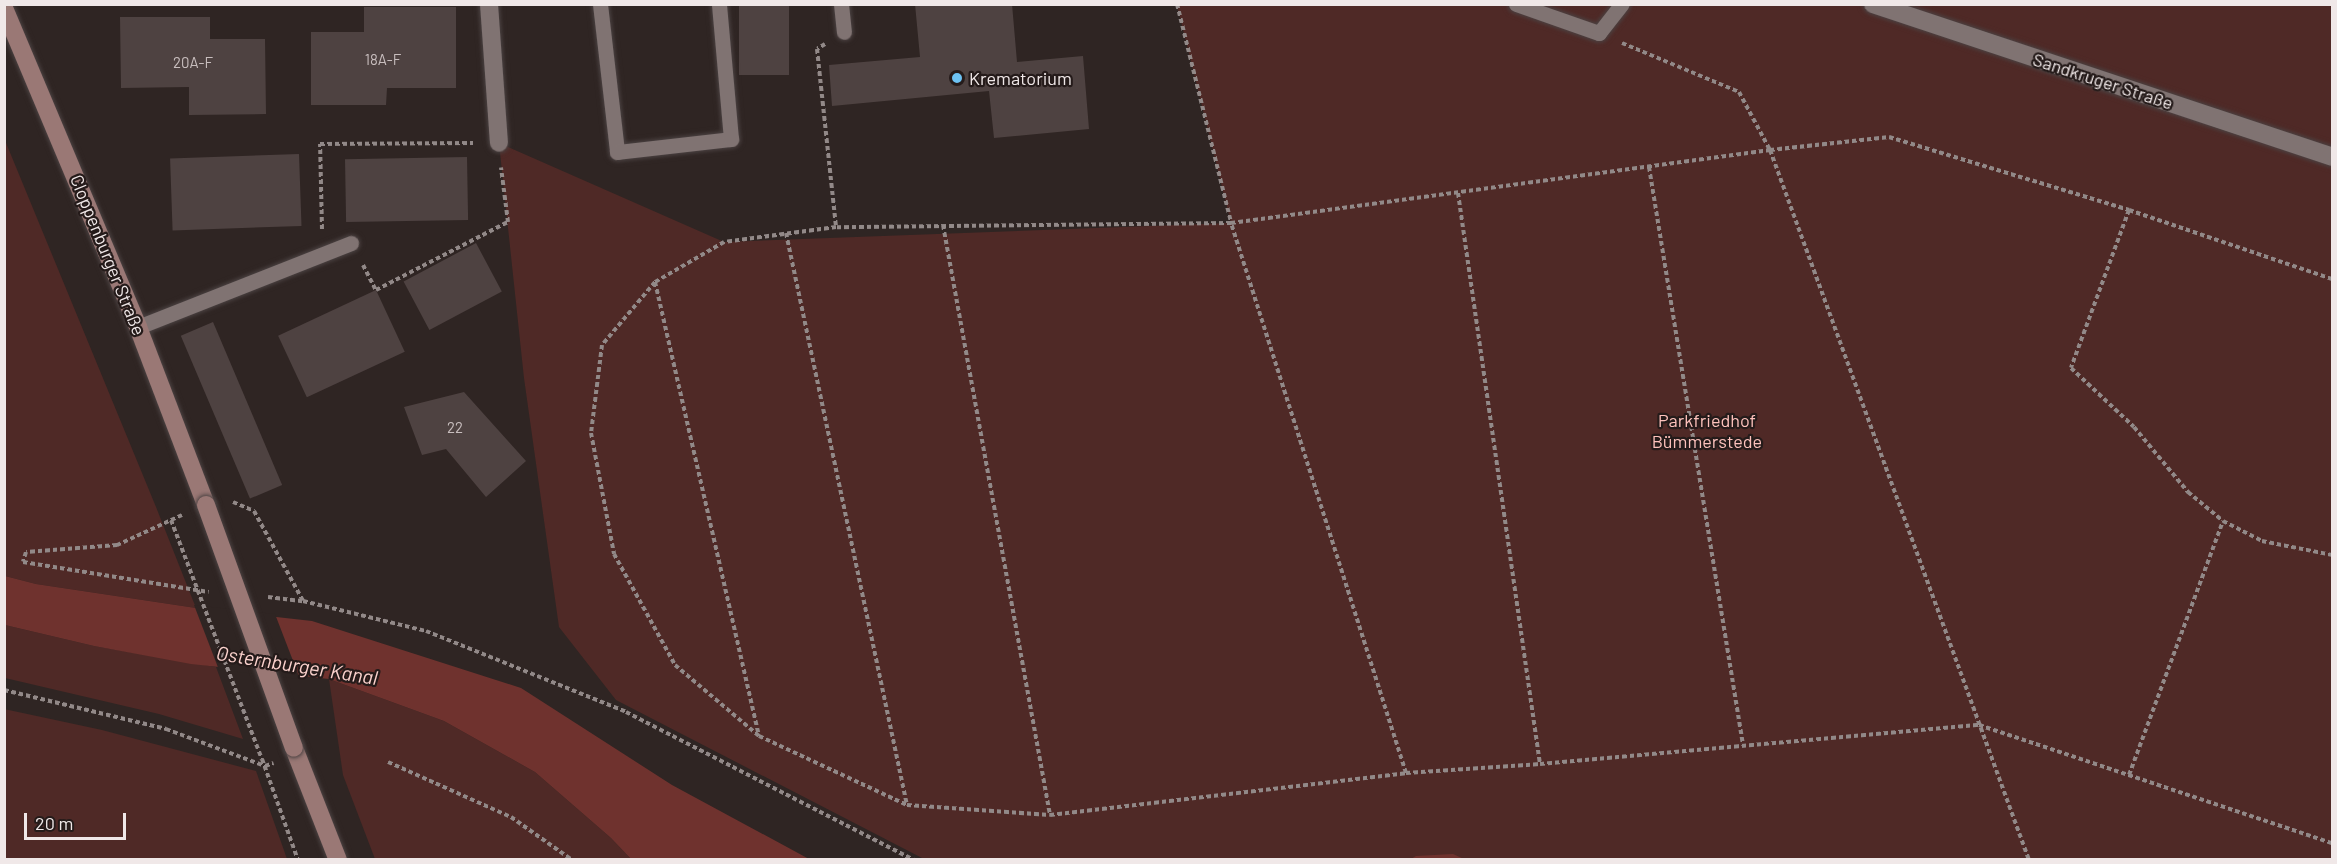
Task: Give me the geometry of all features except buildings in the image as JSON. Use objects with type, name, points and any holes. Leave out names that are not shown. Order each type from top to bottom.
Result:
[{"type":"main road","name":"Cloppenburger Straße","points":[[4,8],[138,327],[206,505],[294,748],[338,860]]},
{"type":"street","points":[[489,4],[499,143]]},
{"type":"street","name":"Sandkruger Straße","points":[[1873,4],[2332,157]]},
{"type":"lane","points":[[600,4],[617,152],[731,139],[719,4]]},
{"type":"lane","points":[[841,4],[844,32]]},
{"type":"lane","points":[[1516,4],[1599,33],[1622,4]]},
{"type":"lane","points":[[138,327],[351,243]]},
{"type":"path","points":[[1177,4],[1231,223],[1406,772]]},
{"type":"path","points":[[836,227],[817,49],[844,32]]},
{"type":"path","points":[[1599,33],[1739,92],[1770,150],[2029,860]]},
{"type":"path","points":[[2332,279],[2129,210],[1889,137],[1770,150],[1231,223],[836,227],[724,242],[655,282],[602,345],[591,434],[614,554],[675,665],[759,736],[907,805],[1050,815],[1406,772],[1540,764],[1979,725],[2332,843]]},
{"type":"path","points":[[323,254],[320,144],[499,143],[508,222],[376,290],[351,243]]},
{"type":"path","points":[[1649,167],[1743,745]]},
{"type":"path","points":[[1458,194],[1540,764]]},
{"type":"path","points":[[2129,210],[2071,368],[2134,427],[2188,492],[2223,521],[2262,541],[2332,555]]},
{"type":"path","points":[[944,225],[1050,815]]},
{"type":"path","points":[[786,232],[907,805]]},
{"type":"path","points":[[655,282],[759,736]]},
{"type":"path","points":[[229,501],[254,511],[303,601]]},
{"type":"path","points":[[298,860],[265,766],[262,759],[171,520],[117,545],[26,552],[23,562],[184,589],[238,594],[303,601],[426,631],[626,712],[914,860]]},
{"type":"path","points":[[2129,775],[2223,521]]},
{"type":"path","points":[[4,690],[166,729],[265,766]]},
{"type":"path","points":[[388,762],[511,817],[572,860]]},
{"type":"green space","name":"Parkfriedhof Bümmerstede","points":[[2327,4],[2332,6],[2332,859],[924,859],[616,700],[559,627],[524,378],[499,143],[724,242],[1231,223],[1177,5]]},
{"type":"green space","points":[[4,138],[196,608],[36,584],[5,576]]},
{"type":"green space","points":[[5,625],[94,646],[216,667],[243,739],[159,714],[5,678]]},
{"type":"green space","points":[[329,679],[444,721],[535,772],[611,838],[631,859],[375,859],[343,775]]},
{"type":"green space","points":[[4,709],[102,730],[256,771],[287,859],[5,859]]},
{"type":"water","name":"Osternburger Kanal","points":[[5,576],[36,584],[196,608],[312,621],[521,688],[672,785],[809,859],[631,859],[611,838],[535,772],[444,721],[329,679],[191,664],[94,646],[5,625]]},
{"type":"water","points":[[1453,854],[1464,859],[1411,859],[1416,856]]},
{"type":"pier","points":[[194,605],[275,614],[300,679],[219,670]]},
{"type":"place","name":"Krematorium","points":[[957,78]]}]
